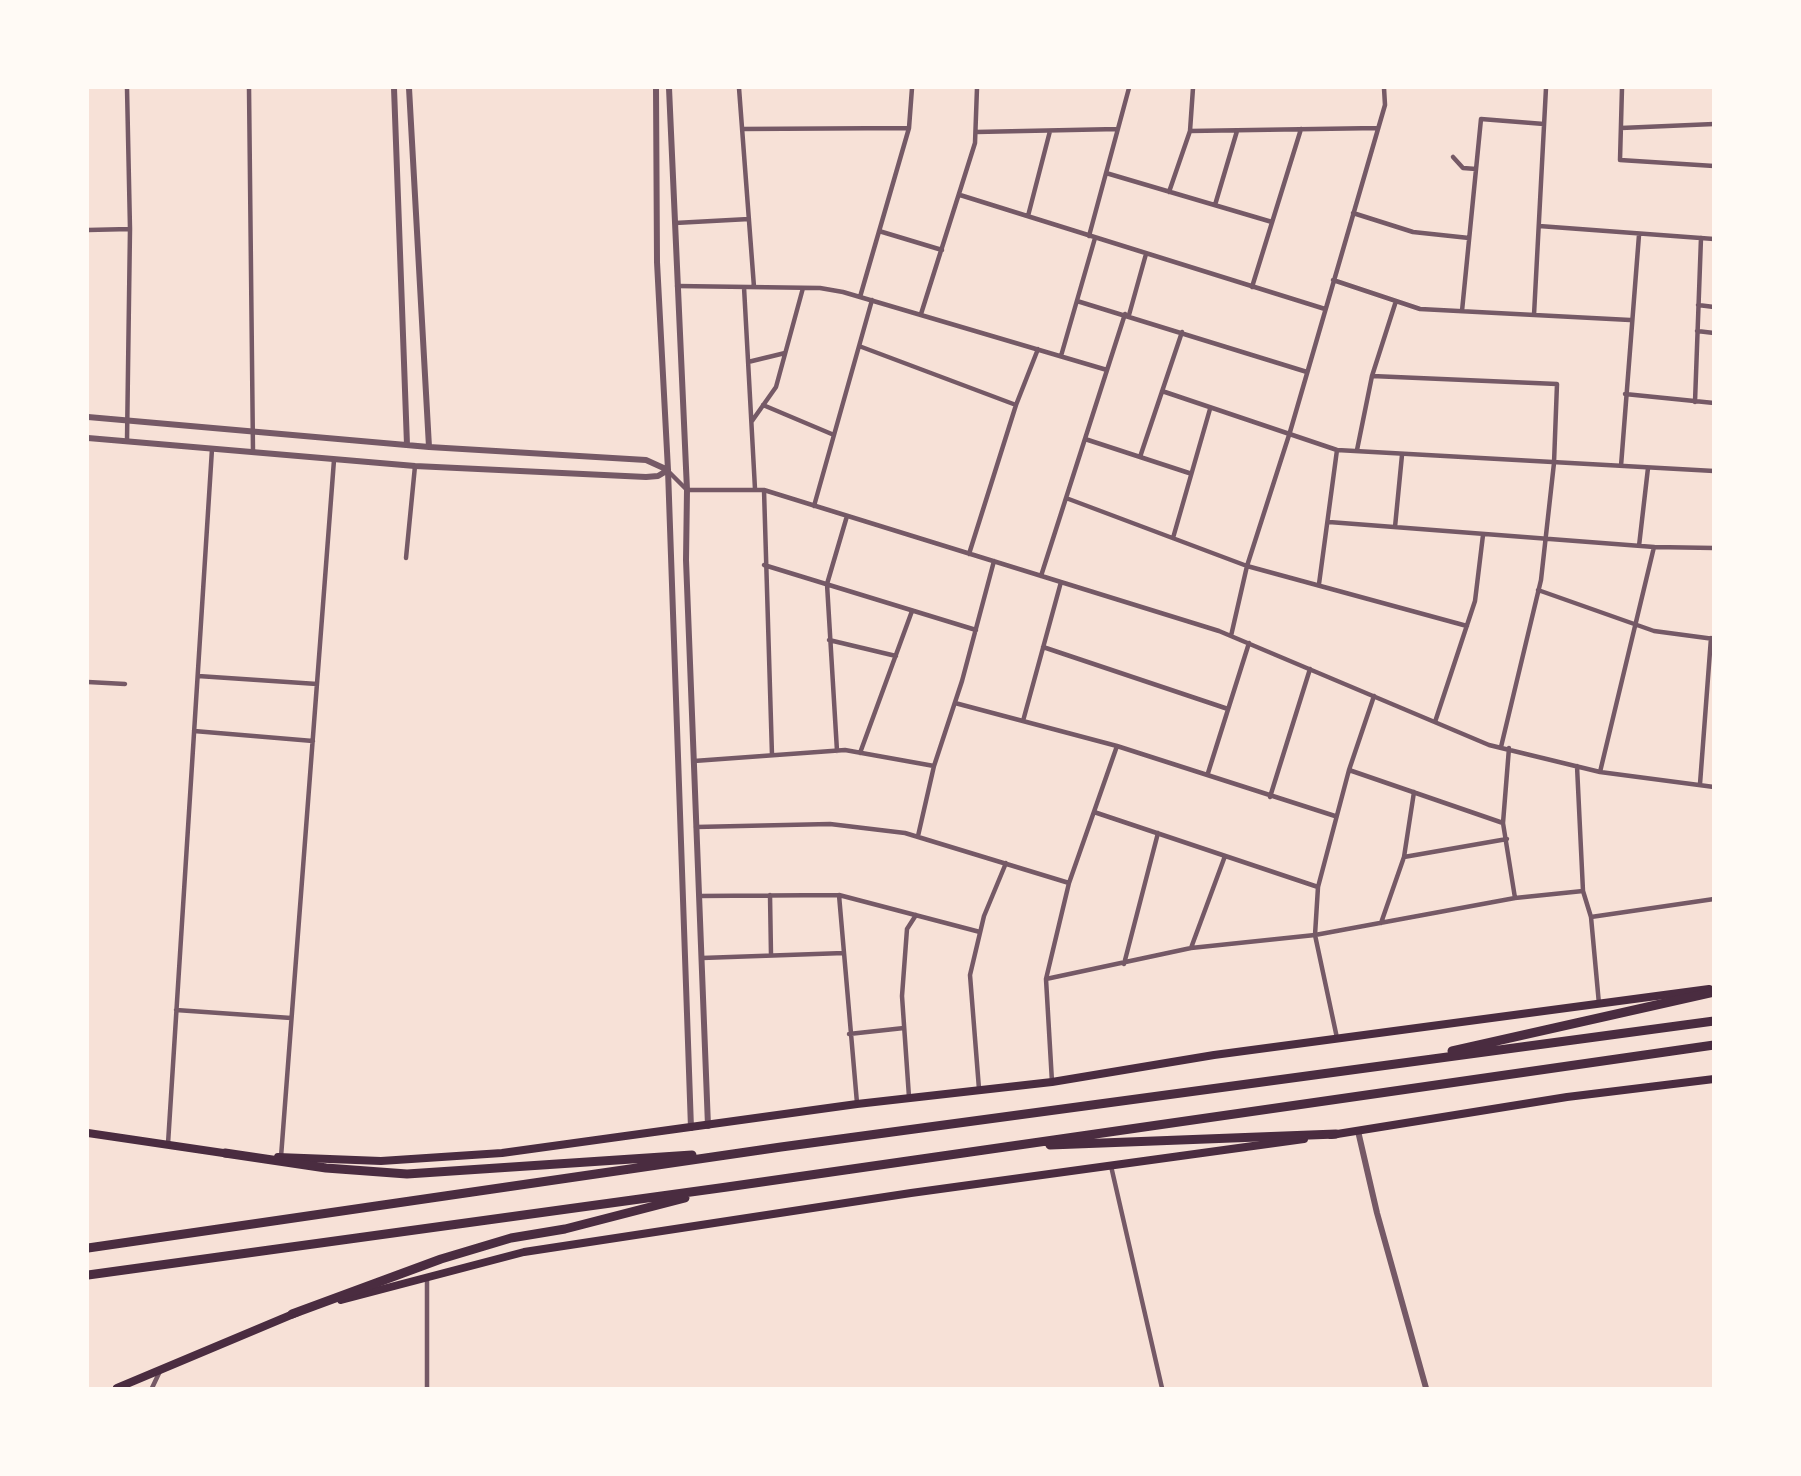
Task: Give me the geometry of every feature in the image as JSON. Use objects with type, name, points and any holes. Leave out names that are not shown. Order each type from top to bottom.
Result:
[{"type":"highway","points":[[1392,1064],[1713,990]]},
{"type":"highway","points":[[88,1248],[781,1147],[1713,1021]]},
{"type":"highway","points":[[88,1275],[727,1187],[1713,1045]]},
{"type":"highway","points":[[1003,1146],[1336,1134]]},
{"type":"highway","points":[[225,1153],[326,1168],[407,1174],[515,1169],[781,1147]]},
{"type":"highway","points":[[292,1314],[441,1259],[511,1238],[565,1229],[727,1187]]},
{"type":"main road","points":[[88,1133],[225,1153],[281,1157],[381,1161],[440,1158],[708,1126],[857,1104],[1052,1082],[1337,1039],[1713,990]]},
{"type":"main road","points":[[117,1388],[292,1314],[524,1252],[1358,1131],[1567,1097],[1713,1079]]},
{"type":"street","points":[[127,88],[130,229],[127,442]]},
{"type":"street","points":[[249,88],[253,453]]},
{"type":"street","points":[[394,88],[407,445]]},
{"type":"street","points":[[409,88],[429,447]]},
{"type":"street","points":[[656,88],[657,262],[668,470],[691,1128]]},
{"type":"street","points":[[669,88],[687,490],[686,560],[708,1126]]},
{"type":"street","points":[[738,88],[754,287]]},
{"type":"street","points":[[860,296],[909,128],[912,88]]},
{"type":"street","points":[[921,314],[960,195],[976,132],[977,88]]},
{"type":"street","points":[[1089,236],[1129,88]]},
{"type":"street","points":[[1169,192],[1190,131],[1193,88]]},
{"type":"street","points":[[1231,636],[1247,566],[1290,432],[1385,105],[1384,88]]},
{"type":"street","points":[[1534,315],[1546,88]]},
{"type":"street","points":[[1622,88],[1620,160],[1713,166]]},
{"type":"street","points":[[1462,311],[1481,118],[1545,124]]},
{"type":"street","points":[[1621,128],[1713,124]]},
{"type":"street","points":[[742,129],[909,128]]},
{"type":"street","points":[[1190,131],[1378,128]]},
{"type":"street","points":[[1252,286],[1301,129]]},
{"type":"street","points":[[976,132],[1118,130]]},
{"type":"street","points":[[1028,216],[1050,131]]},
{"type":"street","points":[[1215,205],[1237,131]]},
{"type":"street","points":[[1453,158],[1463,168],[1476,169]]},
{"type":"street","points":[[1106,173],[1272,222]]},
{"type":"street","points":[[960,195],[1325,309]]},
{"type":"street","points":[[1353,213],[1413,232],[1469,238]]},
{"type":"street","points":[[675,223],[749,219]]},
{"type":"street","points":[[1539,226],[1713,239]]},
{"type":"street","points":[[88,230],[130,229]]},
{"type":"street","points":[[879,231],[942,250]]},
{"type":"street","points":[[1621,466],[1630,320],[1639,235]]},
{"type":"street","points":[[1061,356],[1095,237]]},
{"type":"street","points":[[1695,402],[1701,238]]},
{"type":"street","points":[[1041,576],[1146,254]]},
{"type":"street","points":[[1333,280],[1420,309],[1630,320]]},
{"type":"street","points":[[677,286],[803,288],[860,296],[1107,370]]},
{"type":"street","points":[[744,287],[755,489]]},
{"type":"street","points":[[751,422],[776,387],[803,288]]},
{"type":"street","points":[[814,506],[872,300]]},
{"type":"street","points":[[1077,301],[1307,372]]},
{"type":"street","points":[[1357,450],[1372,376],[1396,301]]},
{"type":"street","points":[[1698,305],[1713,307]]},
{"type":"street","points":[[1697,331],[1713,332]]},
{"type":"street","points":[[1140,457],[1182,332]]},
{"type":"street","points":[[859,346],[1016,405]]},
{"type":"street","points":[[969,554],[1016,405],[1038,349]]},
{"type":"street","points":[[748,362],[785,353]]},
{"type":"street","points":[[1372,376],[1557,384],[1553,463],[1538,590],[1501,747]]},
{"type":"street","points":[[1162,391],[1337,450],[1713,471]]},
{"type":"street","points":[[1625,394],[1713,403]]},
{"type":"street","points":[[763,405],[834,435]]},
{"type":"street","points":[[1173,538],[1189,473],[1210,409]]},
{"type":"street","points":[[88,417],[429,447],[646,460],[668,470],[687,490],[764,490],[1231,636],[1501,747],[1601,772],[1713,787]]},
{"type":"street","points":[[88,438],[415,466],[646,477],[658,476],[668,470]]},
{"type":"street","points":[[1085,439],[1189,473]]},
{"type":"street","points":[[167,1144],[212,449]]},
{"type":"street","points":[[1319,584],[1337,450]]},
{"type":"street","points":[[1395,527],[1402,455]]},
{"type":"street","points":[[281,1157],[334,460]]},
{"type":"street","points":[[407,558],[415,466]]},
{"type":"street","points":[[1639,546],[1648,468]]},
{"type":"street","points":[[764,490],[764,565],[772,755]]},
{"type":"street","points":[[1066,498],[1247,566],[1467,626]]},
{"type":"street","points":[[836,751],[827,584],[846,516]]},
{"type":"street","points":[[1329,522],[1483,535],[1546,536],[1639,546],[1713,548]]},
{"type":"street","points":[[1435,722],[1475,601],[1483,535]]},
{"type":"street","points":[[1601,772],[1654,547]]},
{"type":"street","points":[[918,836],[934,766],[955,703],[994,561]]},
{"type":"street","points":[[764,565],[975,630]]},
{"type":"street","points":[[1023,722],[1061,582]]},
{"type":"street","points":[[1538,590],[1654,631],[1712,639],[1700,785]]},
{"type":"street","points":[[860,753],[912,611]]},
{"type":"street","points":[[829,640],[896,656]]},
{"type":"street","points":[[1208,773],[1249,643]]},
{"type":"street","points":[[1043,648],[1228,709]]},
{"type":"street","points":[[1270,797],[1310,669]]},
{"type":"street","points":[[198,676],[317,684]]},
{"type":"street","points":[[88,682],[125,684]]},
{"type":"street","points":[[1337,1039],[1315,935],[1318,887],[1335,816],[1374,696]]},
{"type":"street","points":[[955,703],[1208,773],[1270,797],[1335,816]]},
{"type":"street","points":[[194,731],[313,741]]},
{"type":"street","points":[[1052,1082],[1045,979],[1069,883],[1117,746]]},
{"type":"street","points":[[1509,748],[1503,823],[1515,898]]},
{"type":"street","points":[[694,761],[836,751],[934,766]]},
{"type":"street","points":[[1577,766],[1583,891],[1591,917],[1599,1005]]},
{"type":"street","points":[[1349,770],[1503,823]]},
{"type":"street","points":[[1381,924],[1404,857],[1414,792]]},
{"type":"street","points":[[1094,812],[1318,887]]},
{"type":"street","points":[[696,827],[830,824],[918,836],[1069,883]]},
{"type":"street","points":[[1124,964],[1158,833]]},
{"type":"street","points":[[1404,857],[1507,839]]},
{"type":"street","points":[[1191,948],[1225,856]]},
{"type":"street","points":[[979,1090],[970,975],[980,932],[1006,863]]},
{"type":"street","points":[[1045,979],[1191,948],[1315,935],[1515,898],[1583,891]]},
{"type":"street","points":[[770,895],[771,955]]},
{"type":"street","points":[[699,896],[839,895],[980,932]]},
{"type":"street","points":[[839,895],[857,1104]]},
{"type":"street","points":[[1591,917],[1713,899]]},
{"type":"street","points":[[909,1098],[902,996],[907,929],[916,915]]},
{"type":"street","points":[[702,958],[844,953]]},
{"type":"street","points":[[687,995],[703,994]]},
{"type":"street","points":[[176,1010],[291,1018]]},
{"type":"street","points":[[849,1034],[904,1028]]},
{"type":"street","points":[[1358,1131],[1377,1213],[1426,1388]]},
{"type":"street","points":[[1111,1166],[1162,1388]]},
{"type":"street","points":[[427,1276],[427,1388]]},
{"type":"street","points":[[152,1388],[162,1369]]}]
